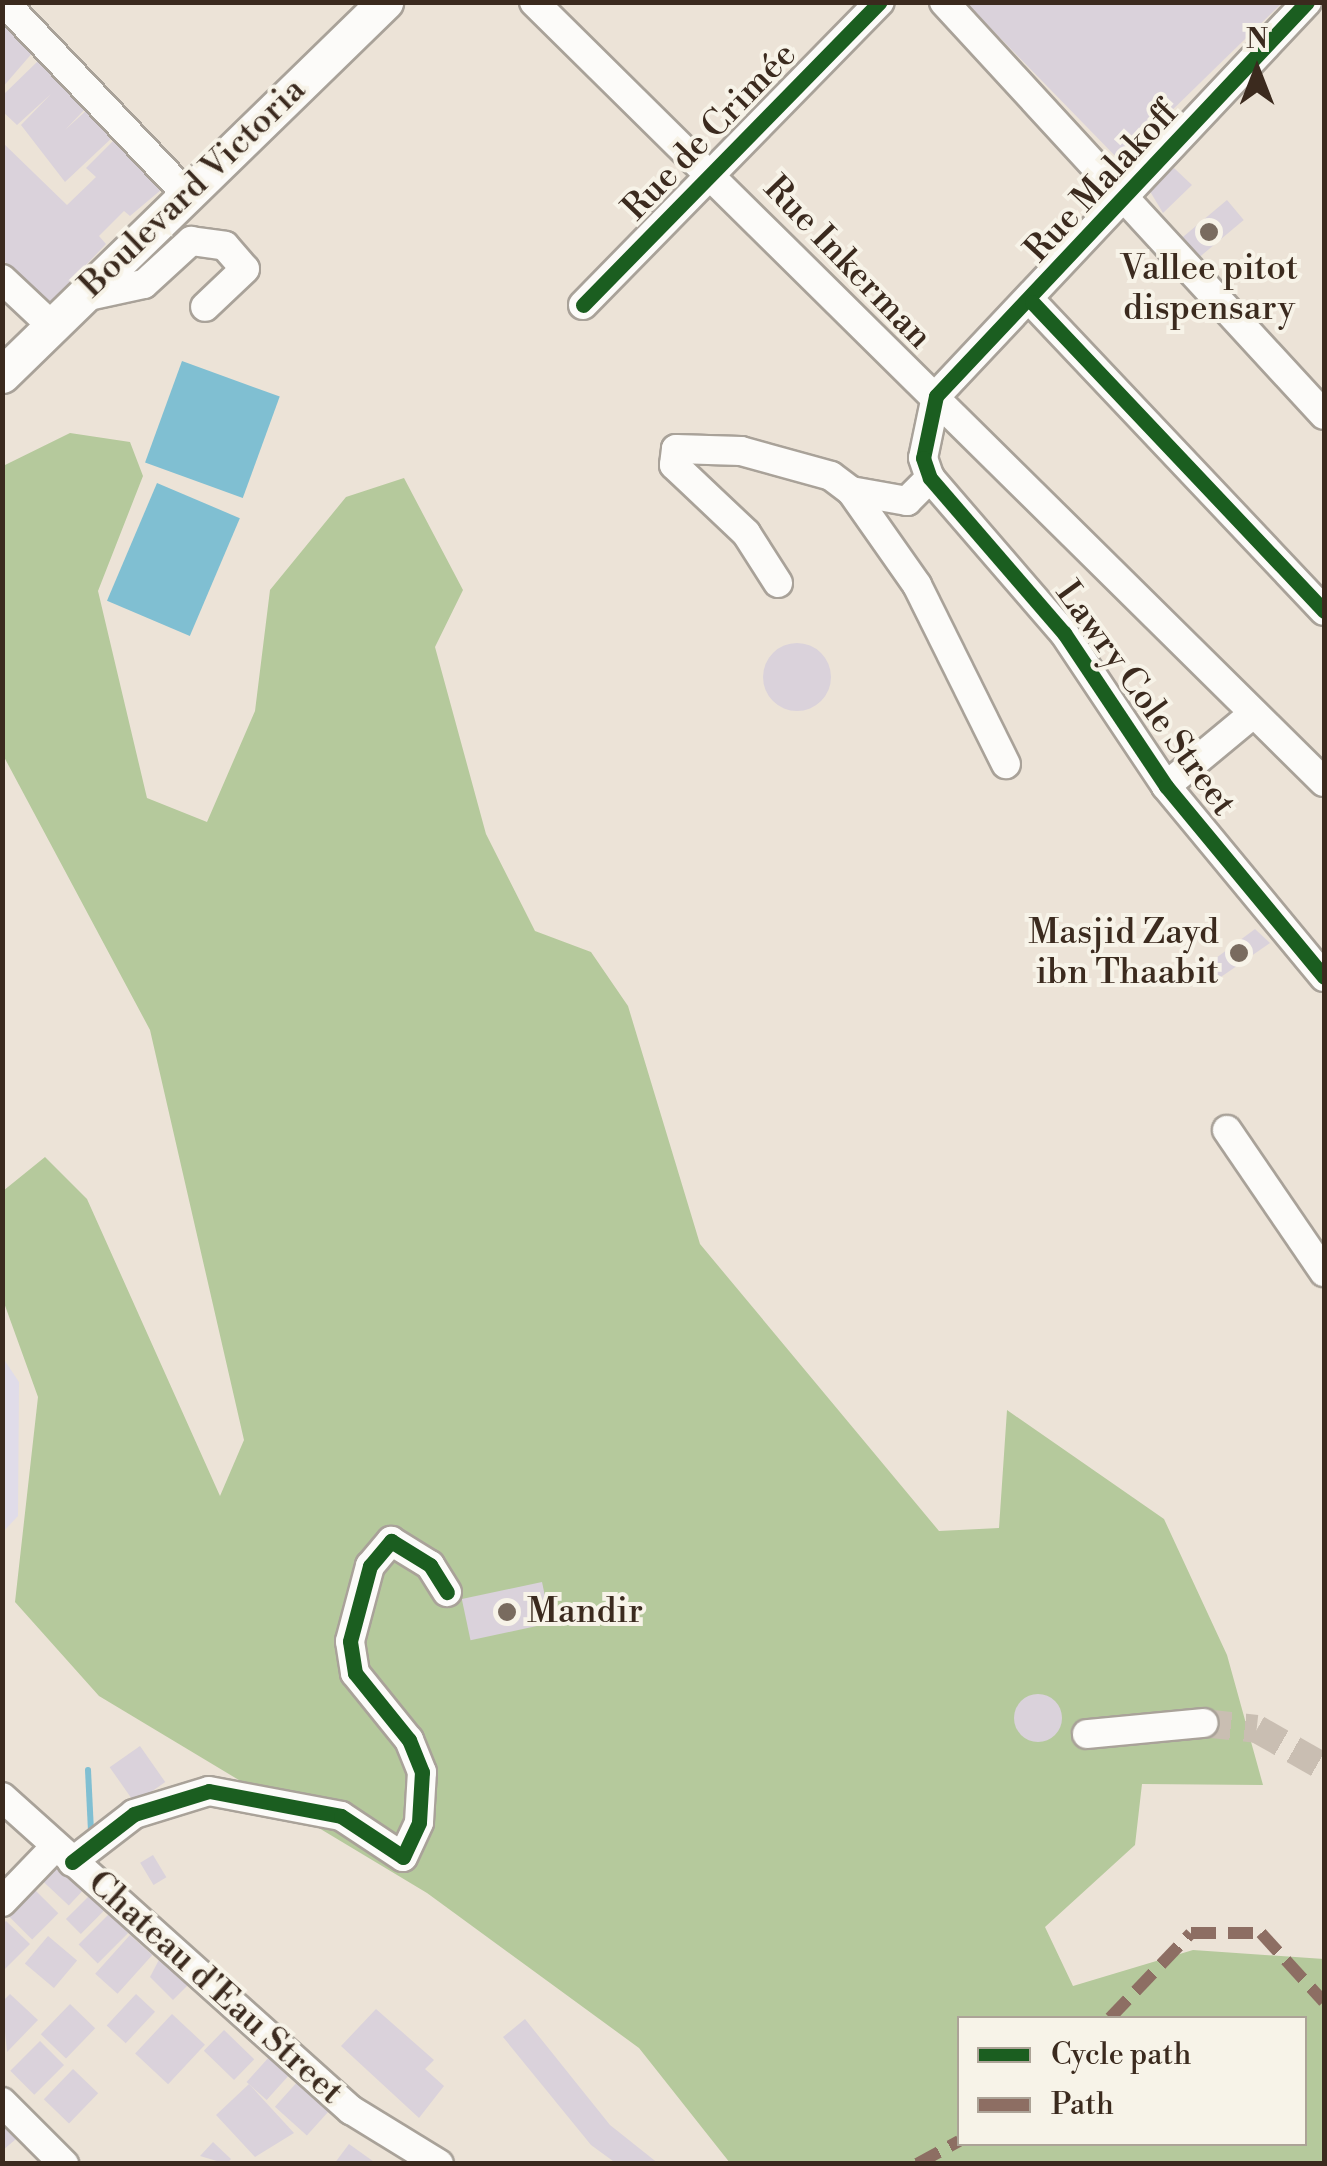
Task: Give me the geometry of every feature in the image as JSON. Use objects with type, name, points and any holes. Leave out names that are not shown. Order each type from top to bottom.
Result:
[{"type":"main road","name":"Boulevard Victoria","points":[[2,375],[381,4]]},
{"type":"street","points":[[4,2],[186,193]]},
{"type":"street","name":"Rue Inkerman","points":[[534,2],[714,170],[1324,782]]},
{"type":"street","name":"Rue de Crimée","points":[[583,305],[880,2]]},
{"type":"street","points":[[944,2],[1324,415]]},
{"type":"street","name":"Rue Malakoff","points":[[936,396],[1032,302],[1307,2]]},
{"type":"street","points":[[78,298],[144,284],[191,241],[225,246],[246,270],[206,307]]},
{"type":"street","points":[[2,279],[52,326]]},
{"type":"street","points":[[1032,302],[1324,612]]},
{"type":"street","points":[[851,491],[908,500],[930,478],[924,441],[936,396]]},
{"type":"street","points":[[778,582],[746,533],[674,465],[676,448],[741,450],[831,476],[851,491],[917,585],[1006,764]]},
{"type":"street","name":"Lawry Cole Street","points":[[930,478],[1064,633],[1166,786],[1324,977]]},
{"type":"street","points":[[1166,786],[1254,713]]},
{"type":"street","points":[[1227,1130],[1324,1272]]},
{"type":"street","points":[[2,1902],[64,1854],[125,1819],[208,1792],[340,1816],[403,1857],[419,1822],[422,1772],[409,1740],[354,1673],[350,1641],[370,1566],[391,1541],[430,1565],[448,1592]]},
{"type":"street","points":[[1087,1734],[1203,1722]]},
{"type":"street","name":"Chateau d'Eau Street","points":[[2,1797],[351,2110],[439,2164]]},
{"type":"street","points":[[2,2102],[64,2164]]},
{"type":"shaded area","points":[[3,1358],[19,1382],[18,1516],[3,1532]]},
{"type":"green space","points":[[70,433],[130,442],[143,476],[98,591],[147,798],[207,822],[255,711],[270,590],[346,497],[404,478],[463,590],[435,647],[486,834],[535,931],[591,952],[628,1006],[700,1244],[939,1531],[999,1528],[1007,1410],[1164,1519],[1227,1655],[1263,1785],[1142,1784],[1135,1845],[1045,1927],[1073,1986],[1193,1950],[1324,1959],[1324,2163],[730,2163],[639,2048],[427,1893],[99,1696],[15,1602],[38,1397],[3,1300],[3,1191],[45,1157],[87,1199],[220,1496],[244,1440],[150,1030],[3,755],[3,466]]},
{"type":"water","points":[[182,361],[280,397],[243,498],[145,462]]},
{"type":"water","points":[[157,483],[240,518],[190,636],[107,601]]},
{"type":"building","points":[[965,2],[1283,2],[1120,161]]},
{"type":"building","points":[[2,18],[34,51],[2,88]]},
{"type":"building","points":[[39,60],[86,108],[65,130],[89,108],[115,135],[65,182],[21,125],[51,94],[17,125],[2,111],[2,96]]},
{"type":"building","points":[[120,134],[168,184],[130,216],[124,211],[99,236],[106,244],[49,304],[2,259],[2,142],[67,205],[96,177],[86,168]]},
{"type":"building","points":[[1174,168],[1192,185],[1163,213],[1148,188]]},
{"type":"building","name":"Vallee pitot dispensary","points":[[1227,200],[1244,220],[1190,265],[1173,245]]},
{"type":"building","points":[[797,643],[821,653],[831,677],[821,701],[797,711],[773,701],[763,677],[773,653]]},
{"type":"building","name":"Masjid Zayd ibn Thaabit","points":[[1255,929],[1270,943],[1218,979],[1208,964]]},
{"type":"building","name":"Mandir","points":[[542,1582],[551,1623],[471,1640],[462,1599]]},
{"type":"building","points":[[1038,1694],[1055,1701],[1062,1718],[1055,1735],[1038,1742],[1021,1735],[1014,1718],[1021,1701]]},
{"type":"building","points":[[140,1746],[165,1782],[135,1803],[110,1767]]},
{"type":"building","points":[[153,1855],[166,1877],[154,1885],[140,1863]]},
{"type":"building","points":[[61,1864],[86,1887],[69,1905],[44,1882]]},
{"type":"building","points":[[35,1890],[58,1913],[32,1939],[9,1916]]},
{"type":"building","points":[[90,1895],[105,1910],[81,1934],[66,1919]]},
{"type":"building","points":[[109,1914],[128,1933],[98,1963],[79,1944]]},
{"type":"building","points":[[6,1921],[30,1944],[2,1972],[2,1925]]},
{"type":"building","points":[[130,1935],[152,1955],[117,1994],[95,1974]]},
{"type":"building","points":[[48,1936],[77,1960],[54,1988],[25,1964]]},
{"type":"building","points":[[162,1954],[191,1982],[173,2000],[150,1977]]},
{"type":"building","points":[[10,1994],[38,2020],[7,2052],[2,2002]]},
{"type":"building","points":[[136,1994],[155,2012],[126,2043],[107,2025]]},
{"type":"building","points":[[70,2004],[95,2028],[66,2059],[41,2034]]},
{"type":"building","points":[[376,2009],[434,2060],[425,2069],[444,2086],[419,2118],[341,2046]]},
{"type":"building","points":[[172,2014],[205,2045],[168,2084],[135,2053]]},
{"type":"building","points":[[525,2019],[610,2125],[659,2164],[617,2164],[591,2145],[503,2037]]},
{"type":"building","points":[[224,2030],[254,2059],[234,2080],[204,2051]]},
{"type":"building","points":[[40,2041],[64,2065],[34,2095],[10,2071]]},
{"type":"building","points":[[270,2056],[290,2074],[267,2100],[247,2082]]},
{"type":"building","points":[[73,2069],[98,2093],[69,2124],[44,2099]]},
{"type":"building","points":[[299,2080],[331,2109],[307,2136],[275,2107]]},
{"type":"building","points":[[249,2084],[294,2133],[255,2157],[216,2115]]},
{"type":"building","points":[[2,2124],[16,2139],[2,2151]]},
{"type":"building","points":[[213,2142],[231,2159],[227,2164],[200,2156]]},
{"type":"building","points":[[349,2144],[377,2164],[334,2164]]},
{"type":"waterway","points":[[88,1770],[91,1831]]},
{"type":"tunnel","points":[[1203,1723],[1257,1729],[1324,1767]]},
{"type":"marked path","points":[[1112,2016],[1191,1933],[1261,1933],[1324,2002]]},
{"type":"marked path","points":[[917,2164],[957,2142]]},
{"type":"cycle path","points":[[583,305],[880,2]]},
{"type":"cycle path","points":[[1307,2],[936,396],[923,458],[930,478],[1064,633],[1166,786],[1324,977]]},
{"type":"cycle path","points":[[1032,302],[1324,611]]},
{"type":"cycle path","points":[[72,1862],[134,1814],[209,1791],[341,1816],[403,1857],[419,1822],[422,1772],[409,1740],[355,1673],[350,1641],[370,1566],[391,1541],[430,1565],[447,1592]]},
{"type":"place","name":"Vallee pitot dispensary","points":[[1209,232]]},
{"type":"place","name":"Masjid Zayd ibn Thaabit","points":[[1239,953]]},
{"type":"place","name":"Mandir","points":[[507,1612]]}]
